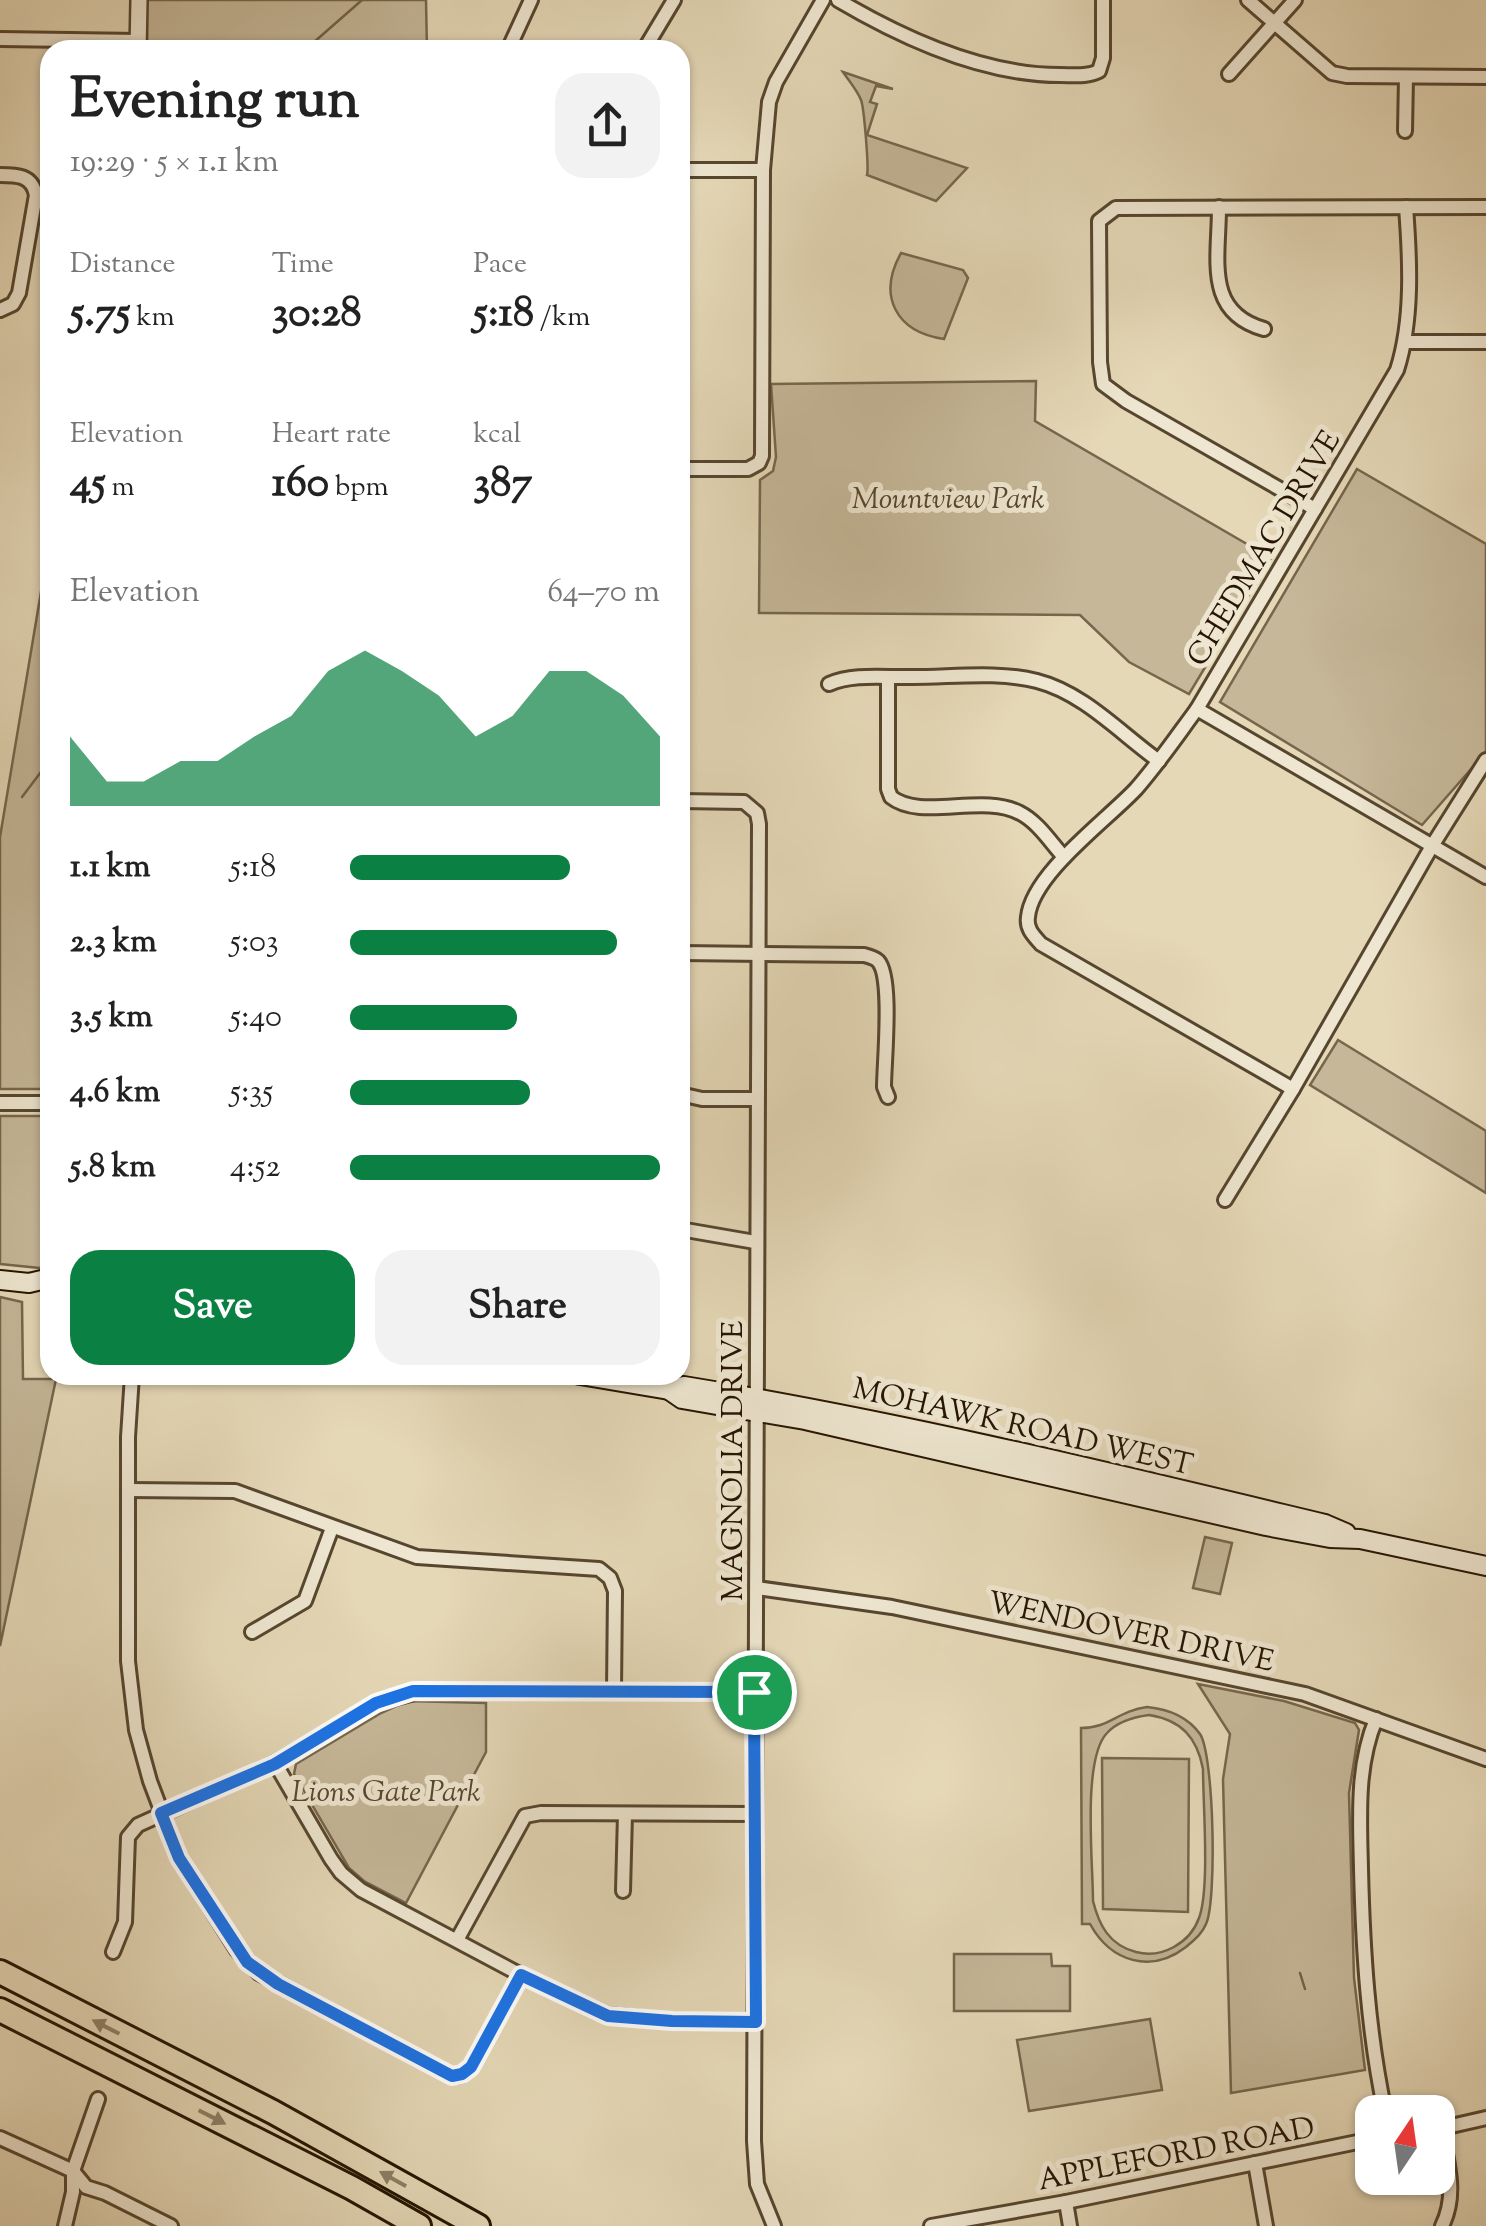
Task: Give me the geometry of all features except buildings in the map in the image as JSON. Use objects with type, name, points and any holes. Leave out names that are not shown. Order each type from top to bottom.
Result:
[{"type":"highway","points":[[0,1972],[273,2112],[478,2226]]},
{"type":"highway","points":[[0,2010],[352,2188],[419,2226]]},
{"type":"main road","points":[[0,1280],[40,1280]]},
{"type":"main road","points":[[29,1283],[40,1290]]},
{"type":"main road","name":"MOHAWK ROAD WEST","points":[[640,1385],[670,1390],[682,1399],[758,1405],[1075,1465],[1325,1524],[1360,1539]]},
{"type":"main road","name":"MOHAWK ROAD WEST","points":[[758,1405],[805,1420],[1266,1526],[1330,1538],[1360,1539],[1486,1566]]},
{"type":"main road","points":[[1049,1476],[1075,1465]]},
{"type":"street","points":[[138,40],[139,0]]},
{"type":"street","points":[[513,40],[531,0]]},
{"type":"street","points":[[650,40],[674,0]]},
{"type":"street","points":[[690,470],[748,469],[759,463],[762,456],[763,170],[769,102],[776,82],[822,0]]},
{"type":"street","points":[[838,0],[892,30],[999,68],[1024,75],[1079,76],[1099,71],[1103,58],[1103,0]]},
{"type":"street","points":[[1248,0],[1332,72],[1348,76],[1486,77]]},
{"type":"street","points":[[1229,74],[1295,0]]},
{"type":"street","points":[[0,40],[40,42]]},
{"type":"street","points":[[1406,77],[1406,131]]},
{"type":"street","points":[[690,170],[763,170]]},
{"type":"street","points":[[0,174],[24,177],[31,181],[36,194],[19,292],[12,304],[0,310]]},
{"type":"street","points":[[1219,207],[1220,294],[1232,314],[1264,329]]},
{"type":"street","name":"CHEDMAC DRIVE","points":[[1406,207],[1405,342],[1385,394],[1197,709],[1486,877]]},
{"type":"street","points":[[1315,509],[1126,401],[1104,384],[1099,325],[1099,221],[1116,208],[1486,208]]},
{"type":"street","points":[[1405,342],[1486,342]]},
{"type":"street","points":[[829,684],[842,678],[1009,677],[1037,681],[1076,698],[1160,761]]},
{"type":"street","points":[[888,678],[888,789],[892,797],[908,806],[1000,805],[1031,820],[1064,857]]},
{"type":"street","points":[[1197,709],[1133,792],[1064,857],[1041,888],[1028,917],[1030,932],[1041,944],[1292,1088]]},
{"type":"street","points":[[1226,1200],[1486,760]]},
{"type":"street","points":[[1472,781],[1486,789]]},
{"type":"street","name":"MAGNOLIA DRIVE","points":[[690,801],[744,802],[756,813],[754,2141],[757,2184],[774,2226]]},
{"type":"street","points":[[690,952],[864,954],[876,959],[886,987],[884,1087],[888,1097]]},
{"type":"street","points":[[690,1096],[756,1099]]},
{"type":"street","points":[[0,1103],[40,1103]]},
{"type":"street","points":[[690,1231],[755,1242]]},
{"type":"street","points":[[132,1385],[128,1660],[132,1701],[144,1761],[179,1858],[247,1962],[278,1984],[452,2076],[471,2067],[521,1975]]},
{"type":"street","points":[[128,1490],[235,1491],[417,1558],[598,1569],[610,1578],[615,1591],[614,1692]]},
{"type":"street","points":[[252,1632],[304,1601],[332,1528]]},
{"type":"street","name":"WENDOVER DRIVE","points":[[757,1588],[892,1607],[1305,1694],[1486,1759]]},
{"type":"street","points":[[112,1952],[125,1922],[128,1837],[138,1825],[275,1764],[376,1703],[413,1691],[754,1692]]},
{"type":"street","points":[[1376,1718],[1362,1764],[1361,1848],[1364,1974],[1382,2095]]},
{"type":"street","points":[[275,1764],[341,1873],[361,1890],[521,1975],[608,2016],[756,2022]]},
{"type":"street","points":[[457,1940],[525,1816],[541,1812],[755,1814]]},
{"type":"street","points":[[623,1892],[625,1814]]},
{"type":"street","points":[[65,2226],[73,2192],[72,2171],[98,2099]]},
{"type":"street","points":[[1455,2125],[1486,2118]]},
{"type":"street","points":[[0,2138],[72,2171],[86,2187],[172,2226]]},
{"type":"street","name":"APPLEFORD ROAD","points":[[931,2226],[1355,2143]]},
{"type":"street","points":[[1255,2163],[1266,2226]]},
{"type":"street","points":[[1442,2226],[1452,2195]]},
{"type":"street","points":[[1066,2202],[1070,2226]]},
{"type":"green space","points":[[147,0],[426,0],[427,40],[147,40]]},
{"type":"green space","points":[[843,72],[893,89],[876,86],[870,102],[877,104],[867,135],[967,168],[936,201],[867,175],[862,105]]},
{"type":"green space","points":[[901,253],[963,270],[968,278],[944,339],[914,329],[896,310],[891,284]]},
{"type":"green space","name":"Mountview Park","points":[[1036,381],[1035,421],[1271,558],[1189,694],[1129,662],[1080,615],[759,613],[760,480],[773,471],[776,457],[771,384]]},
{"type":"green space","points":[[1357,469],[1486,544],[1486,752],[1422,825],[1220,702]]},
{"type":"green space","points":[[40,598],[40,1089],[0,1089],[0,837]]},
{"type":"green space","points":[[1338,1040],[1486,1131],[1486,1193],[1310,1085]]},
{"type":"green space","points":[[0,1116],[40,1116],[40,1268],[0,1264]]},
{"type":"green space","points":[[0,1297],[22,1302],[23,1379],[40,1379],[40,1385],[55,1385],[0,1646]]},
{"type":"green space","points":[[1205,1537],[1232,1543],[1220,1594],[1193,1588]]},
{"type":"green space","points":[[1198,1684],[1284,1701],[1355,1723],[1359,1730],[1349,1793],[1354,1978],[1365,2070],[1231,2093],[1223,1779],[1230,1734]]},
{"type":"green space","name":"Lions Gate Park","points":[[407,1701],[486,1703],[486,1752],[406,1903],[364,1881],[349,1868],[294,1774],[296,1764]]},
{"type":"green space","points":[[1147,1707],[1170,1712],[1189,1722],[1205,1747],[1212,1888],[1200,1934],[1173,1955],[1146,1962],[1120,1955],[1090,1924],[1082,1924],[1081,1728]],"holes":[[[1160,1717],[1179,1726],[1192,1739],[1203,1769],[1204,1887],[1199,1918],[1189,1935],[1165,1951],[1146,1954],[1127,1949],[1112,1939],[1095,1910],[1092,1788],[1099,1746],[1107,1733],[1132,1718]]]},
{"type":"green space","points":[[1102,1758],[1189,1759],[1188,1912],[1103,1909]]},
{"type":"green space","points":[[954,1954],[1051,1954],[1052,1966],[1070,1966],[1070,2011],[954,2011]]},
{"type":"green space","points":[[1150,2019],[1162,2090],[1029,2111],[1017,2040]]},
{"type":"waterway","points":[[316,40],[362,0]]},
{"type":"waterway","points":[[22,797],[40,773]]},
{"type":"waterway","points":[[1300,1973],[1305,1989]]},
{"type":"route","points":[[413,1691],[754,1692],[756,2022],[608,2016],[521,1975],[471,2067],[452,2076],[258,1973],[237,1950],[179,1858],[161,1813],[275,1764],[376,1703],[413,1691]]}]
